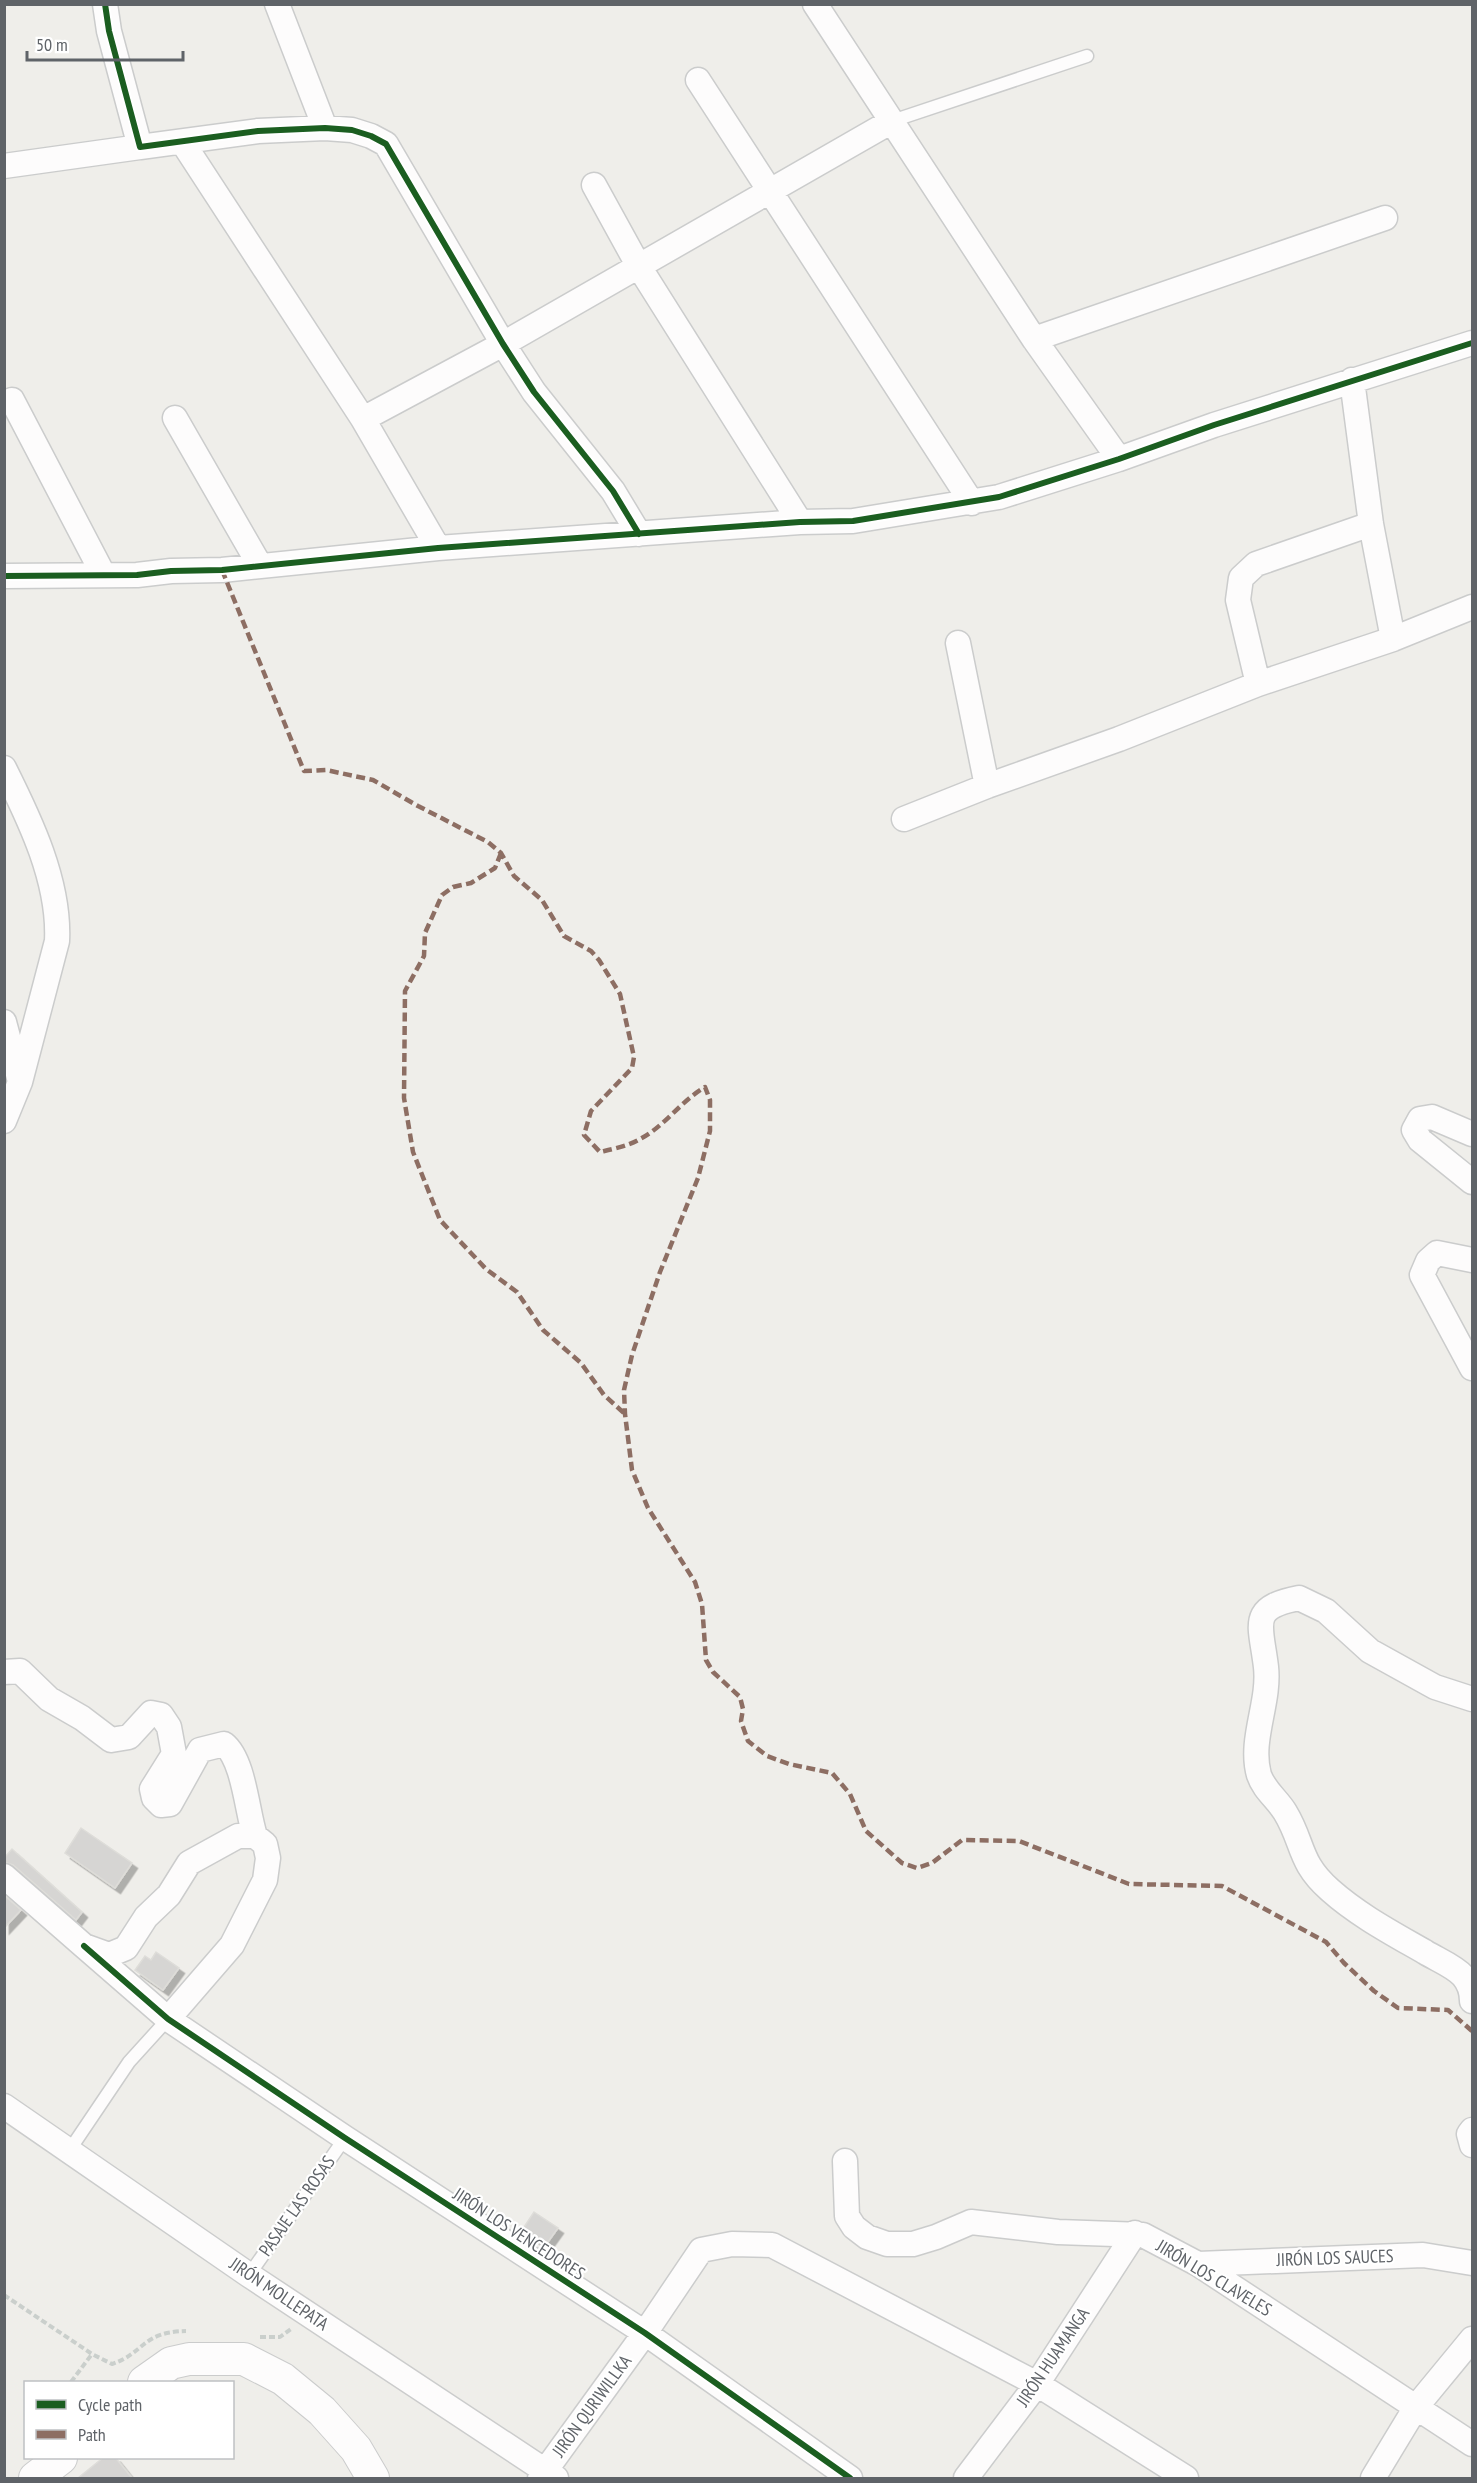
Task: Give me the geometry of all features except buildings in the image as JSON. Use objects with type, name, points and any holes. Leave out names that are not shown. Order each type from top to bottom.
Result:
[{"type":"street","points":[[105,4],[109,32],[140,147]]},
{"type":"street","points":[[277,4],[325,128]]},
{"type":"street","points":[[815,4],[1034,339],[1119,459]]},
{"type":"street","points":[[698,80],[972,503]]},
{"type":"street","points":[[363,419],[503,344],[892,122]]},
{"type":"street","points":[[4,166],[258,131],[325,128],[352,130],[386,144],[503,344],[534,392],[613,491],[639,534]]},
{"type":"street","points":[[183,143],[363,419],[438,548]]},
{"type":"street","points":[[594,185],[638,265],[800,522]]},
{"type":"street","points":[[1034,339],[1385,218]]},
{"type":"street","points":[[4,576],[102,573],[137,575],[171,571],[222,570],[259,564],[438,548],[800,522],[853,521],[972,503],[1119,459],[1214,425],[1473,343]]},
{"type":"street","points":[[1352,380],[1371,524],[1393,639]]},
{"type":"street","points":[[12,400],[102,573]]},
{"type":"street","points":[[175,418],[259,564]]},
{"type":"street","points":[[1258,684],[1238,600],[1241,578],[1256,564],[1371,524]]},
{"type":"street","points":[[904,819],[987,786],[1119,739],[1258,684],[1393,639],[1473,607]]},
{"type":"street","points":[[958,643],[987,786]]},
{"type":"street","points":[[4,768],[20,800],[42,859],[56,907],[58,923],[57,941],[20,1082],[4,1121]]},
{"type":"street","points":[[4,1022],[20,1082]]},
{"type":"street","points":[[1473,1134],[1432,1118],[1420,1119],[1414,1130],[1420,1140],[1473,1182]]},
{"type":"street","points":[[1473,1260],[1437,1253],[1428,1260],[1422,1275],[1473,1368]]},
{"type":"street","points":[[1473,1699],[1435,1687],[1370,1651],[1326,1611],[1299,1598],[1269,1606],[1263,1612],[1260,1625],[1266,1693],[1256,1759],[1260,1776],[1286,1812],[1302,1855],[1314,1874],[1331,1892],[1375,1923],[1463,1976],[1472,1992],[1473,2001]]},
{"type":"street","points":[[4,1672],[20,1671],[49,1699],[111,1740],[129,1737],[151,1713],[161,1715],[169,1727],[174,1754],[152,1789],[154,1798],[161,1806],[170,1804],[200,1750],[224,1744],[229,1749],[241,1778],[255,1836],[265,1844],[265,1880],[232,1945],[168,2019]]},
{"type":"street","points":[[84,1946],[109,1955],[126,1948],[146,1917],[169,1895],[189,1863],[238,1836],[255,1836]]},
{"type":"street","name":"JIRÓN LOS VENCEDORES","points":[[4,1876],[168,2019],[345,2138],[645,2333],[850,2478]]},
{"type":"street","name":"JIRÓN MOLLEPATA","points":[[4,2106],[547,2476]]},
{"type":"street","points":[[1473,2130],[1469,2134],[1473,2145]]},
{"type":"street","name":"JIRÓN LOS CLAVELES","points":[[845,2160],[847,2216],[854,2227],[867,2237],[887,2244],[914,2244],[936,2238],[971,2222],[1058,2232],[1135,2233],[1198,2264],[1473,2445]]},
{"type":"street","name":"JIRÓN HUAMANGA","points":[[966,2478],[1037,2384],[1135,2233]]},
{"type":"street","name":"JIRÓN QURIWILLKA","points":[[547,2476],[701,2250],[732,2244],[772,2245],[1037,2384]]},
{"type":"street","name":"JIRÓN LOS SAUCES","points":[[1198,2264],[1423,2254],[1473,2263]]},
{"type":"street","points":[[1373,2478],[1416,2407],[1473,2339]]},
{"type":"street","points":[[145,2381],[171,2363],[189,2359],[244,2359],[283,2379],[322,2411],[356,2449],[373,2478]]},
{"type":"street","points":[[1037,2384],[1186,2478]]},
{"type":"street","points":[[35,2478],[59,2459]]},
{"type":"lane","points":[[892,122],[1087,56]]},
{"type":"lane","points":[[69,2151],[129,2062],[168,2019]]},
{"type":"lane","name":"PASAJE LAS ROSAS","points":[[249,2275],[345,2138]]},
{"type":"path","points":[[4,2295],[92,2354],[112,2364],[122,2361],[146,2340],[160,2334],[190,2332]]},
{"type":"path","points":[[252,2336],[280,2337],[309,2315]]},
{"type":"path","points":[[72,2381],[92,2354]]},
{"type":"marked path","points":[[222,570],[304,771],[326,770],[373,780],[488,842],[501,853],[514,876],[542,900],[564,936],[591,951],[599,960],[620,994],[634,1057],[632,1068],[591,1111],[584,1135],[600,1152],[631,1144],[649,1134],[705,1087],[710,1100],[710,1131],[698,1178],[660,1272],[632,1355],[624,1390],[625,1414],[632,1470],[648,1508],[695,1582],[702,1604],[706,1660],[713,1672],[740,1697],[743,1709],[741,1721],[748,1741],[767,1756],[789,1764],[832,1773],[850,1794],[866,1831],[902,1863],[917,1868],[932,1863],[962,1840],[1019,1841],[1129,1884],[1222,1886],[1326,1942],[1344,1963],[1374,1991],[1398,2008],[1448,2010],[1472,2031]]},
{"type":"marked path","points":[[501,853],[495,868],[471,883],[453,887],[442,895],[425,933],[424,956],[405,991],[404,1098],[413,1152],[440,1220],[486,1269],[517,1292],[543,1330],[581,1363],[604,1395],[625,1414]]},
{"type":"cycle path","points":[[105,4],[109,31],[140,147],[258,131],[325,128],[352,130],[386,144],[503,344],[534,392],[613,491],[639,534]]},
{"type":"cycle path","points":[[4,576],[137,575],[171,571],[222,570],[438,548],[800,522],[853,521],[999,497],[1119,459],[1214,425],[1472,343]]},
{"type":"cycle path","points":[[84,1946],[168,2019],[345,2138],[645,2333],[850,2478]]}]
